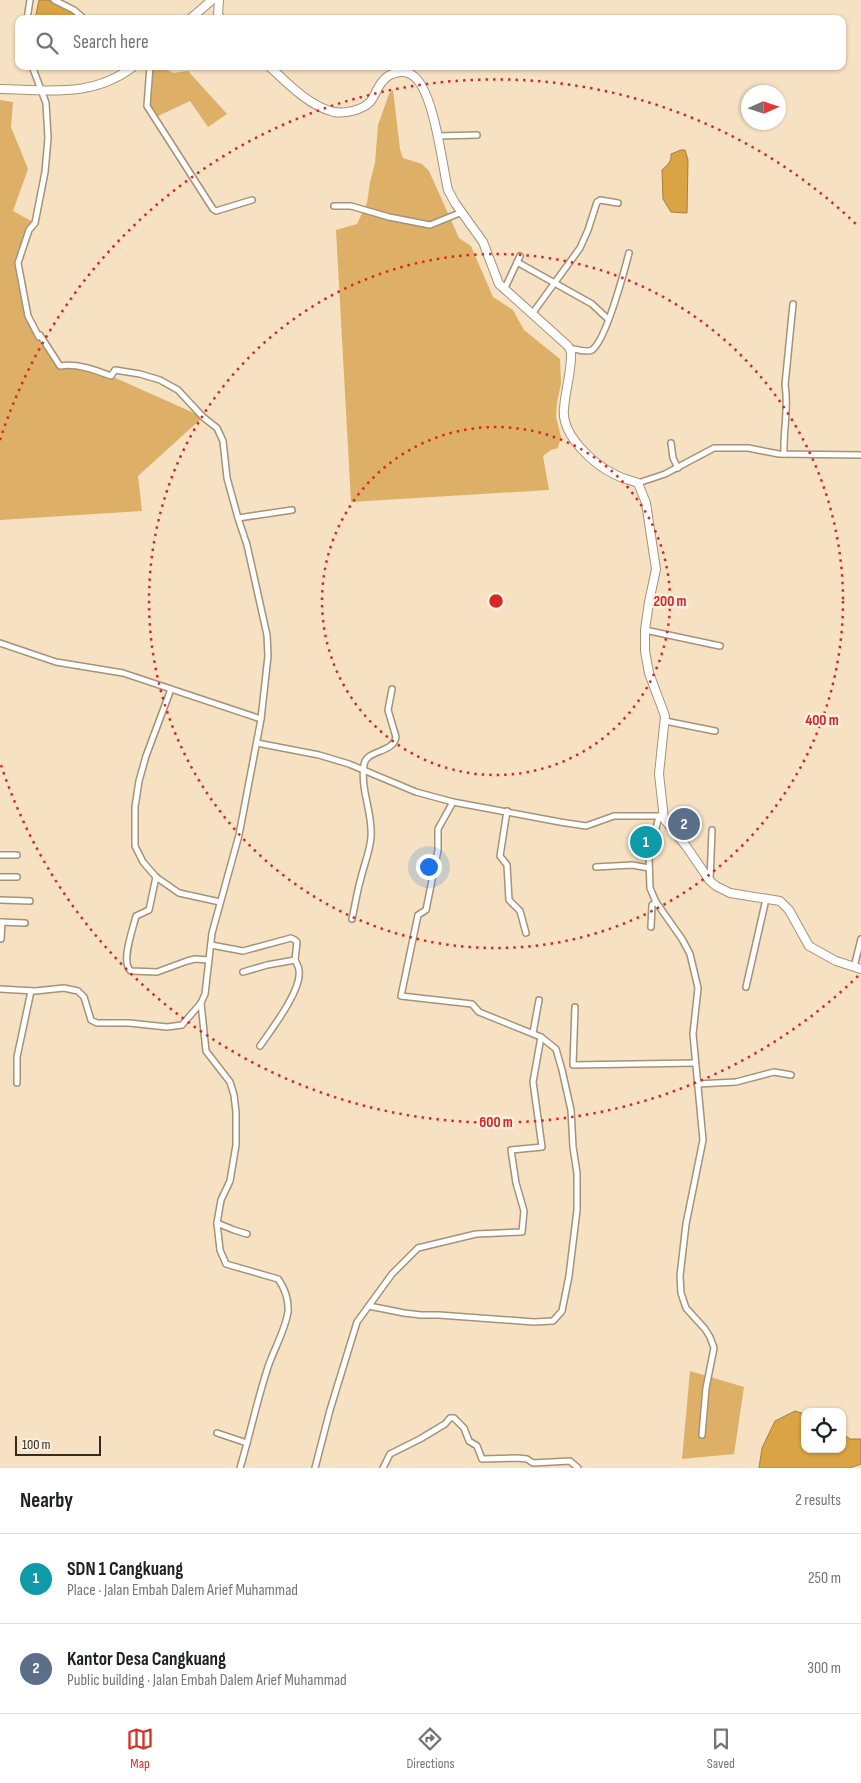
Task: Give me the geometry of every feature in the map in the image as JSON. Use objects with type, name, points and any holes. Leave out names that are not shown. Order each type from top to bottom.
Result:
[{"type":"street","points":[[28,15],[30,0]]},
{"type":"street","points":[[54,0],[80,15]]},
{"type":"street","points":[[195,15],[212,0]]},
{"type":"street","points":[[219,0],[219,15]]},
{"type":"street","points":[[0,989],[32,991],[64,988],[78,991],[84,997],[91,1020],[97,1023],[179,1026],[201,1003],[205,994],[208,960],[220,902],[239,835],[257,743],[268,656],[267,635],[249,553],[228,478],[223,441],[217,428],[203,417],[178,390],[160,380],[140,374],[115,370],[111,376],[93,369],[68,365],[60,366],[40,335],[39,337],[28,316],[18,263],[29,230],[35,223],[48,138],[48,112],[34,70]]},
{"type":"street","points":[[0,89],[78,90],[91,88],[116,79],[128,70]]},
{"type":"street","points":[[150,70],[147,106],[216,211],[252,200]]},
{"type":"street","points":[[274,70],[309,100],[334,112],[349,112],[370,103],[383,80],[397,72],[406,72],[414,76],[430,102],[448,190],[483,242],[499,284],[569,348],[572,357],[564,408],[563,418],[565,426],[576,443],[601,466],[615,475],[638,483],[678,468],[714,448],[748,448],[784,454],[861,455]]},
{"type":"street","points":[[437,136],[478,134]]},
{"type":"street","points":[[532,314],[584,240],[597,202],[600,200],[618,203]]},
{"type":"street","points":[[334,206],[363,208],[389,217],[430,225],[462,212]]},
{"type":"street","points":[[569,348],[589,351],[600,341],[616,300],[629,253]]},
{"type":"street","points":[[504,290],[520,256]]},
{"type":"street","points":[[517,262],[592,304],[608,319]]},
{"type":"street","points":[[784,454],[787,398],[785,386],[793,304]]},
{"type":"street","points":[[671,443],[673,458],[678,468]]},
{"type":"street","points":[[638,483],[646,503],[656,569],[645,630],[645,651],[649,673],[664,711],[665,721],[658,774],[661,816],[649,857],[650,888],[656,902],[682,939],[690,954],[698,988],[693,1034],[703,1140],[686,1224],[680,1276],[681,1293],[686,1308],[705,1329],[714,1348],[706,1388],[702,1435]]},
{"type":"street","points":[[238,518],[292,510]]},
{"type":"street","points":[[645,630],[720,646]]},
{"type":"street","points":[[0,644],[56,662],[123,673],[261,719]]},
{"type":"street","points":[[171,689],[146,756],[139,781],[135,807],[135,846],[143,862],[156,877],[179,893],[220,902]]},
{"type":"street","points":[[352,919],[371,838],[371,826],[364,789],[364,763],[367,758],[387,748],[395,741],[396,737],[388,710],[392,689]]},
{"type":"street","points":[[665,721],[715,731]]},
{"type":"street","points":[[257,743],[319,755],[349,764],[416,792],[453,802],[560,822],[586,826],[612,816],[661,816]]},
{"type":"street","points":[[370,1306],[404,1313],[534,1322],[553,1321],[562,1312],[569,1276],[577,1210],[577,1173],[573,1147],[571,1110],[556,1049],[541,1037],[480,1012],[472,1004],[401,996],[418,914],[426,910],[438,850],[438,829],[453,802]]},
{"type":"street","points":[[507,811],[500,856],[507,865],[509,900],[520,911],[526,933]]},
{"type":"street","points":[[661,816],[686,846],[710,881],[730,894],[780,902],[786,906],[809,946],[836,961],[857,968],[861,939]]},
{"type":"street","points":[[710,881],[712,830]]},
{"type":"street","points":[[0,855],[17,855]]},
{"type":"street","points":[[596,867],[632,865],[649,868]]},
{"type":"street","points":[[0,877],[17,877]]},
{"type":"street","points":[[156,877],[149,910],[136,916],[127,951],[126,964],[128,969],[131,971],[157,972],[187,961],[196,959],[208,960]]},
{"type":"street","points":[[746,987],[766,899]]},
{"type":"street","points":[[0,900],[30,901]]},
{"type":"street","points":[[651,928],[652,904],[656,902]]},
{"type":"street","points":[[1,939],[1,922],[24,923]]},
{"type":"street","points":[[211,944],[243,952],[293,938],[296,942],[295,960],[300,972],[299,978],[293,994],[260,1046]]},
{"type":"street","points":[[243,972],[295,960]]},
{"type":"street","points":[[17,1083],[16,1057],[32,991]]},
{"type":"street","points":[[533,1033],[538,1000]]},
{"type":"street","points":[[201,1003],[206,1051],[230,1082],[236,1112],[236,1145],[230,1181],[221,1200],[217,1223],[220,1250],[226,1264],[278,1279],[282,1284],[288,1303],[284,1325],[268,1367],[240,1468]]},
{"type":"street","points":[[575,1007],[573,1065],[695,1064]]},
{"type":"street","points":[[315,1468],[344,1359],[357,1322],[392,1274],[418,1248],[476,1234],[522,1232],[524,1211],[516,1183],[511,1150],[542,1147],[533,1082],[541,1037]]},
{"type":"street","points":[[697,1084],[736,1082],[774,1072],[791,1075]]},
{"type":"street","points":[[217,1223],[247,1234]]},
{"type":"street","points":[[383,1468],[390,1454],[420,1439],[445,1424],[450,1418],[454,1418],[464,1428],[469,1441],[477,1446],[482,1459],[517,1458],[527,1459],[533,1463],[570,1461],[578,1468]]},
{"type":"street","points":[[216,1433],[247,1443]]},
{"type":"shaded area","points":[[39,0],[51,0],[76,12],[76,15],[36,15]]},
{"type":"shaded area","points":[[151,70],[168,70],[173,73],[188,71],[227,114],[208,127],[190,101],[156,117],[149,107]]},
{"type":"shaded area","points":[[393,90],[400,149],[403,158],[422,164],[429,171],[459,238],[471,246],[493,297],[513,310],[524,330],[560,359],[561,384],[556,417],[561,437],[558,448],[551,450],[543,456],[549,490],[351,502],[336,230],[357,224],[367,203],[375,163],[378,125],[389,94]]},
{"type":"shaded area","points":[[0,100],[13,102],[11,127],[28,169],[13,211],[35,223],[18,273],[28,316],[60,366],[111,376],[203,417],[138,476],[142,511],[0,520]]},
{"type":"shaded area","points":[[685,150],[688,160],[687,213],[671,212],[663,199],[662,170],[670,161],[671,154]]},
{"type":"shaded area","points":[[690,1371],[744,1387],[734,1454],[682,1459]]},
{"type":"shaded area","points":[[795,1411],[801,1413],[801,1453],[846,1453],[846,1436],[850,1439],[861,1439],[861,1464],[850,1468],[759,1468],[762,1448],[775,1421]]},
{"type":"place","name":"Kantor Desa Cangkuang","points":[[684,824]]},
{"type":"place","name":"SDN 1 Cangkuang","points":[[646,842]]}]
